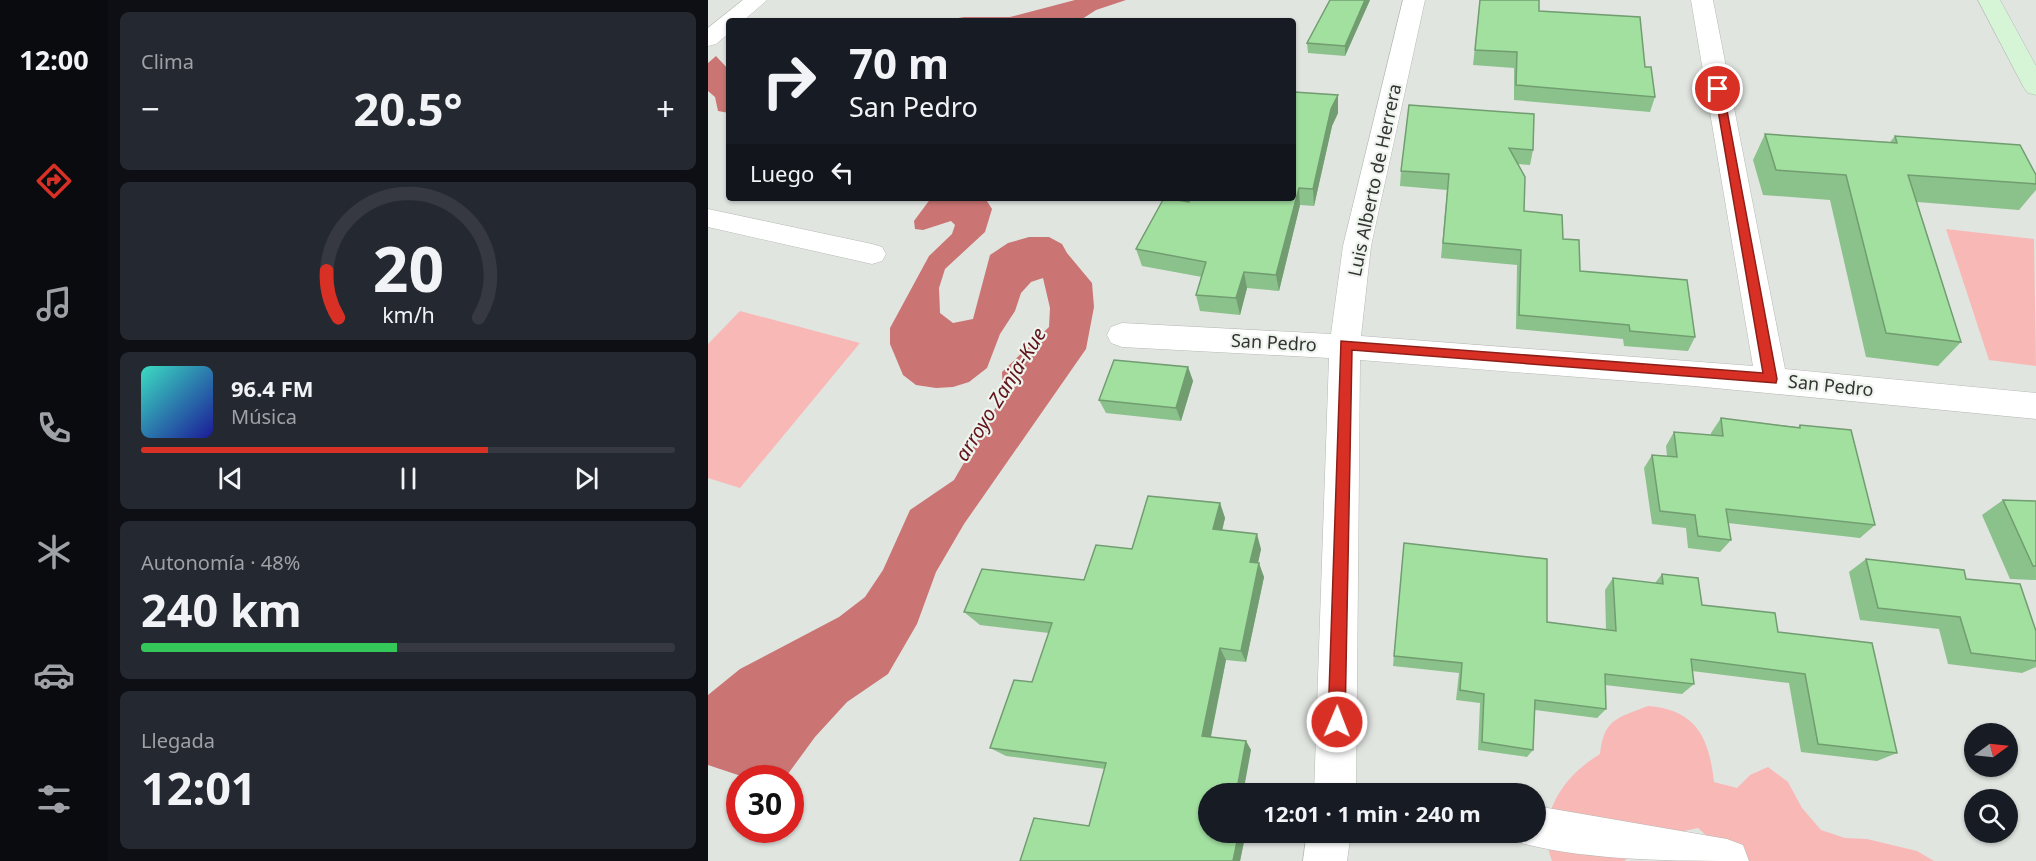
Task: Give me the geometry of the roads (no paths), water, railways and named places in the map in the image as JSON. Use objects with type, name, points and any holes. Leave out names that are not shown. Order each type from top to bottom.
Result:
[{"type":"street","points":[[735,18],[756,0]]},
{"type":"street","name":"Luis Alberto de Herrera","points":[[1335,783],[1345,345],[1357,246],[1414,0]]},
{"type":"street","points":[[1702,0],[1771,379]]},
{"type":"street","points":[[1989,0],[2036,88]]},
{"type":"street","points":[[708,39],[726,25]]},
{"type":"street","points":[[708,218],[872,254]]},
{"type":"street","name":"San Pedro","points":[[1122,334],[1345,345],[1771,379],[2036,406]]},
{"type":"street","points":[[1546,830],[1727,861]]},
{"type":"street","name":"Luis Alberto de Herrera","points":[[1325,861],[1328,843]]},
{"type":"water label","name":"arroyo Zanja-Kue","points":[[1000,394]]}]
